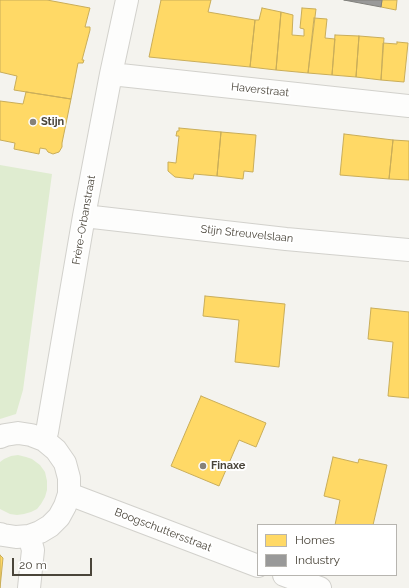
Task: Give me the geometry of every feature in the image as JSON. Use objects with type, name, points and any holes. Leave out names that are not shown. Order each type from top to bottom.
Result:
[{"type":"street","name":"Frère-Orbanstraat","points":[[44,440],[47,432],[84,216],[111,74],[127,0]]},
{"type":"street","name":"Haverstraat","points":[[111,74],[409,106]]},
{"type":"street","name":"Stijn Streuvelslaan","points":[[84,216],[409,250]]},
{"type":"street","points":[[0,437],[18,433],[31,435],[44,440],[56,450],[65,463],[69,478],[69,494],[65,506],[59,517],[50,526],[29,536],[16,537],[0,534]]},
{"type":"street","name":"Boogschuttersstraat","points":[[69,494],[257,566]]},
{"type":"street","points":[[28,588],[33,550],[29,536]]},
{"type":"street","points":[[287,576],[320,588]]},
{"type":"green space","points":[[0,165],[52,174],[23,390],[16,414],[0,419]]},
{"type":"green space","points":[[18,455],[32,459],[40,465],[45,472],[47,490],[45,497],[37,509],[17,515],[10,514],[0,509],[0,462],[11,456]]},
{"type":"building: Homes","points":[[0,0],[47,0],[90,8],[85,27],[90,27],[90,30],[82,60],[84,60],[83,63],[78,63],[71,99],[14,90],[17,76],[0,72]]},
{"type":"building: Homes","points":[[161,0],[211,0],[208,12],[255,20],[250,67],[149,57]]},
{"type":"building: Homes","points":[[382,0],[397,0],[396,10],[381,7]]},
{"type":"building: Homes","points":[[262,8],[281,12],[276,70],[250,67],[255,20],[259,20]]},
{"type":"building: Homes","points":[[302,8],[316,9],[308,73],[276,70],[281,12],[293,15],[292,35],[304,36],[304,29],[300,28]]},
{"type":"building: Homes","points":[[314,18],[327,19],[325,38],[335,39],[332,75],[308,73]]},
{"type":"building: Homes","points":[[335,35],[359,36],[356,77],[332,75]]},
{"type":"building: Homes","points":[[359,36],[384,38],[381,80],[356,77]]},
{"type":"building: Homes","points":[[397,42],[408,43],[404,82],[381,80],[383,43],[397,44]]},
{"type":"building: Homes","name":"Stijn","points":[[26,92],[71,99],[62,147],[59,152],[53,154],[48,152],[46,149],[40,148],[39,154],[14,149],[15,143],[0,140],[0,101],[23,104]]},
{"type":"building: Homes","points":[[179,128],[221,132],[217,176],[194,174],[193,179],[175,177],[168,171],[168,162],[176,163],[179,136],[176,136]]},
{"type":"building: Homes","points":[[221,132],[256,135],[253,172],[244,171],[243,179],[217,176]]},
{"type":"building: Homes","points":[[344,134],[393,140],[389,179],[340,175]]},
{"type":"building: Homes","points":[[393,140],[409,141],[409,180],[389,179]]},
{"type":"building: Homes","points":[[205,296],[285,304],[279,367],[235,362],[239,320],[203,316]]},
{"type":"building: Homes","points":[[371,308],[409,312],[409,398],[388,396],[393,342],[368,339]]},
{"type":"building: Homes","points":[[201,396],[266,423],[256,447],[239,440],[219,486],[171,466]]},
{"type":"building: Homes","points":[[333,457],[358,463],[359,459],[387,465],[373,524],[335,524],[340,500],[324,496]]},
{"type":"building: Homes","points":[[0,555],[3,558],[0,588]]},
{"type":"building: Industry","points":[[344,0],[382,0],[381,7]]},
{"type":"place","name":"Stijn","points":[[33,122]]},
{"type":"place","name":"Finaxe","points":[[203,466]]}]
